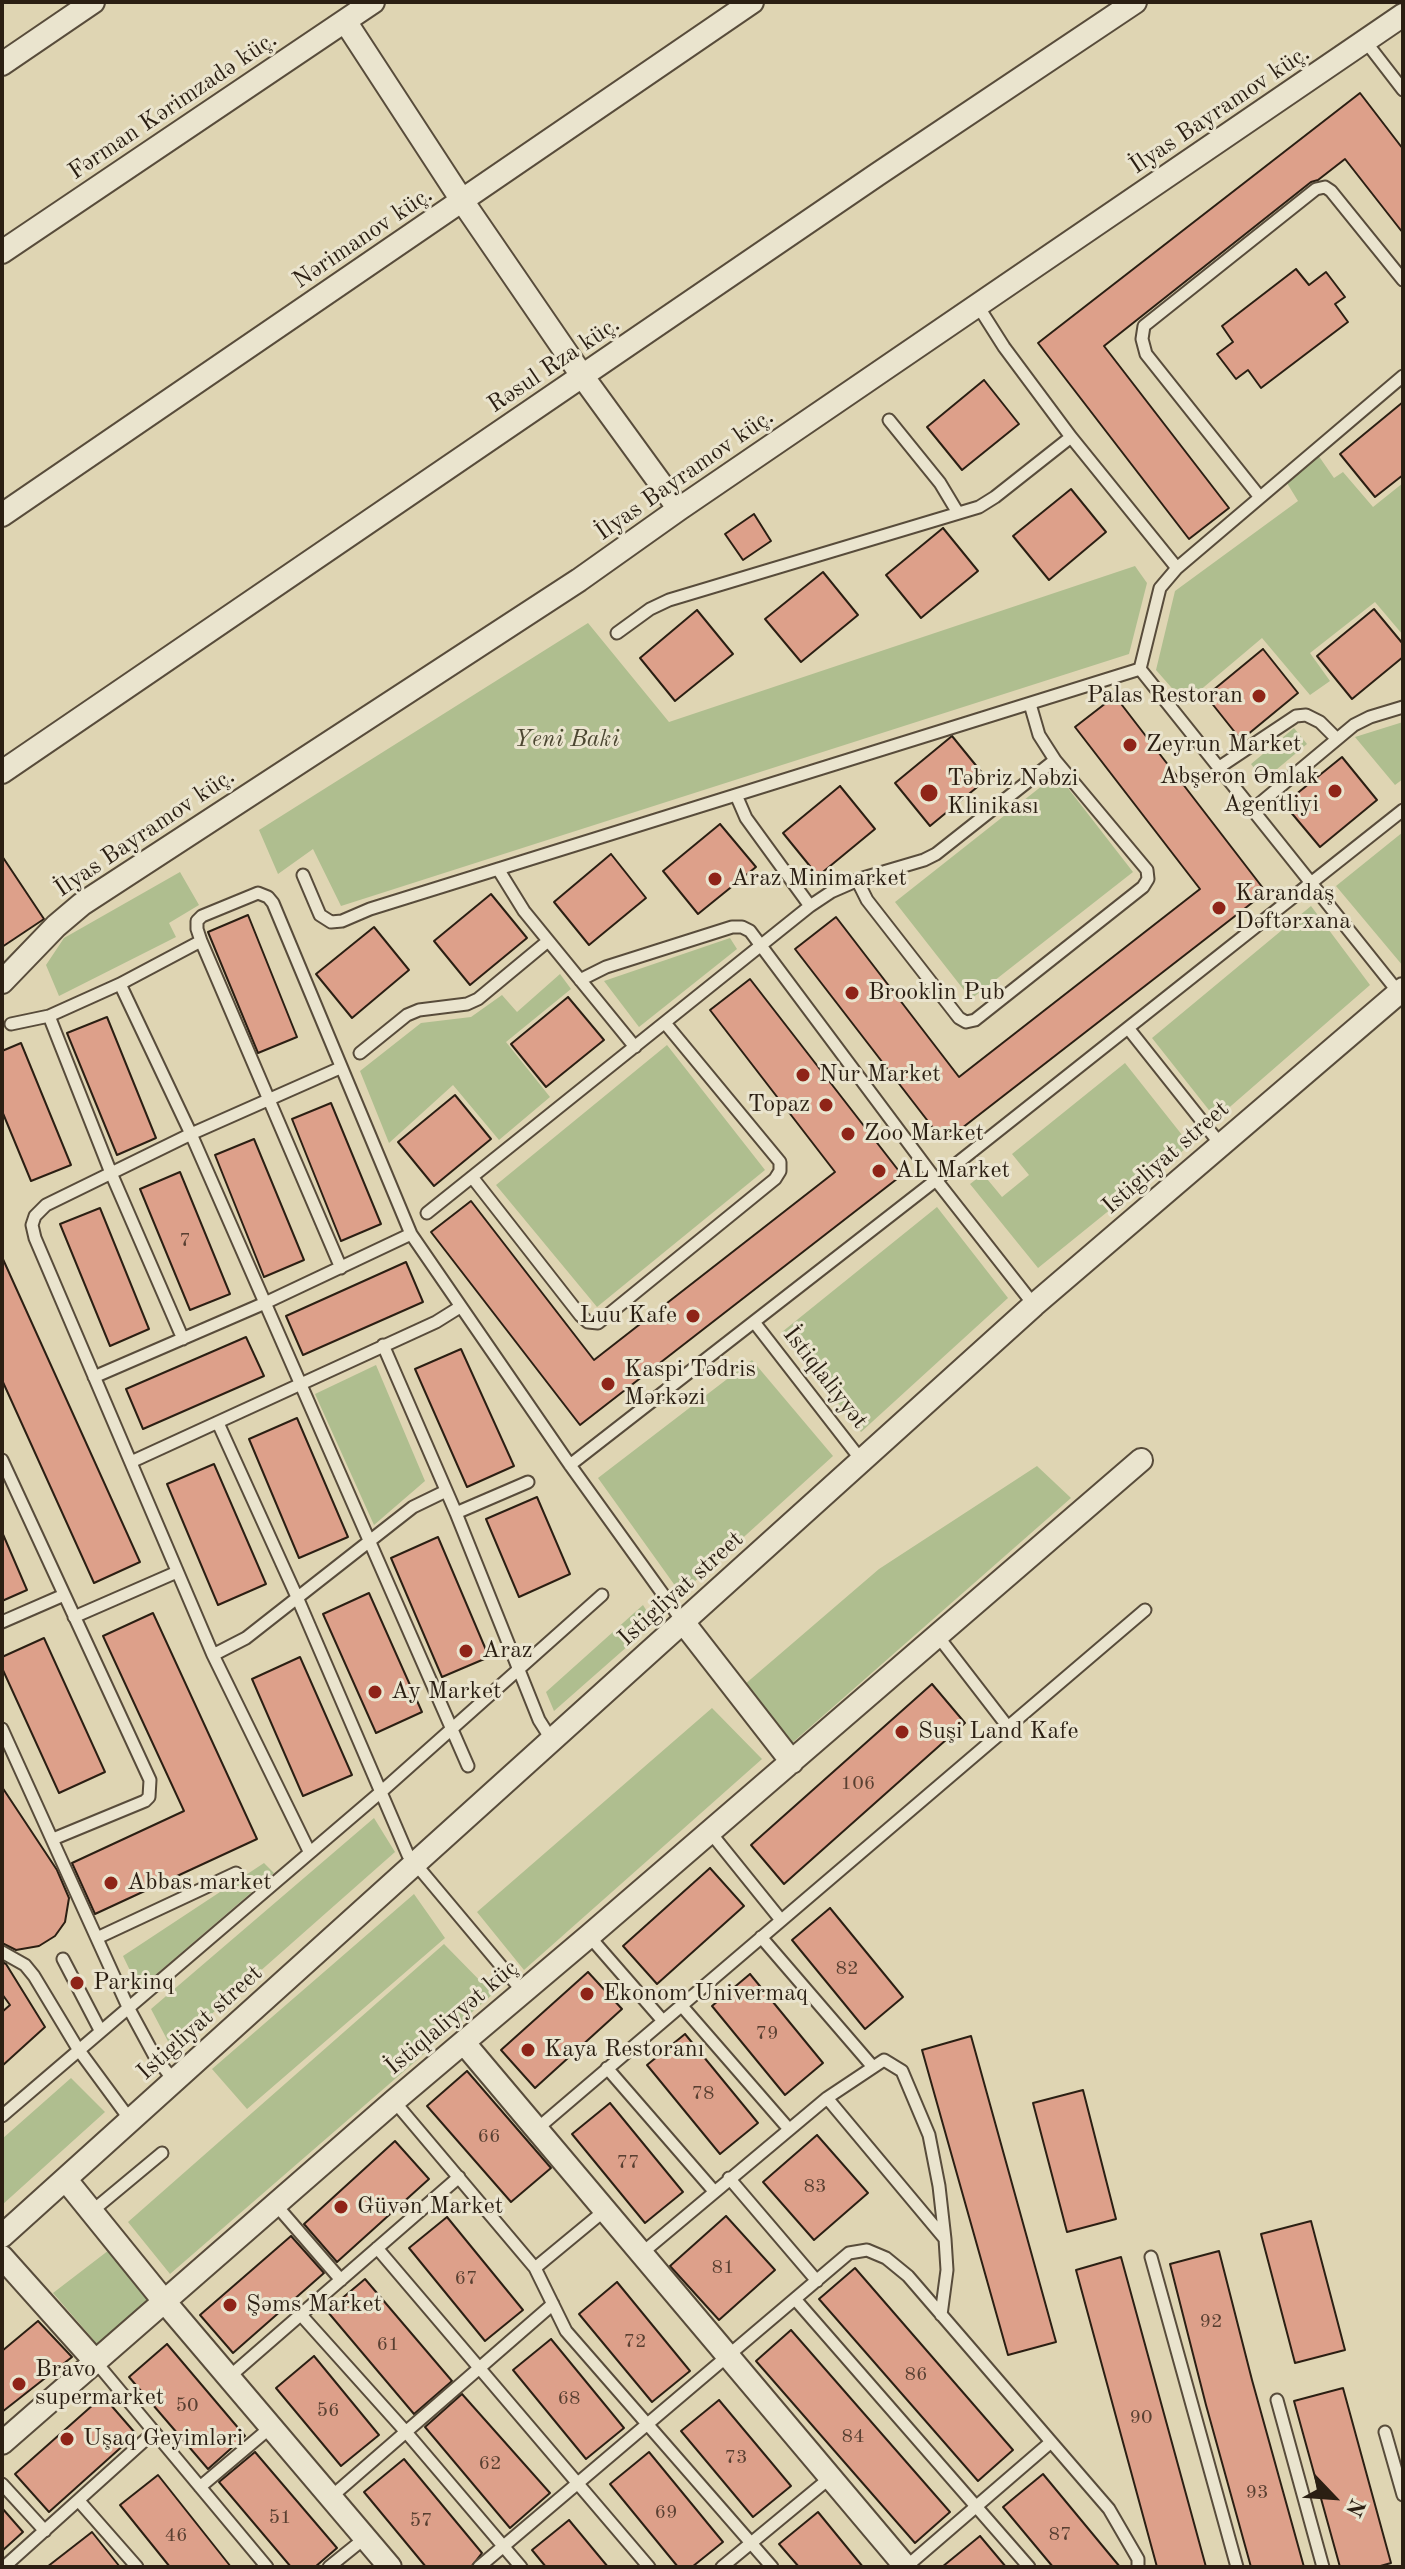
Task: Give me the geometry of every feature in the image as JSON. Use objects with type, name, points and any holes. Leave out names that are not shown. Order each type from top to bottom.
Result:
[{"type":"street","points":[[2,64],[93,2]]},
{"type":"street","name":"Fərman Kərimzadə küç.","points":[[2,252],[373,2]]},
{"type":"street","name":"Nərimanov küç.","points":[[2,515],[752,2]]},
{"type":"street","name":"Rəsul Rza küç.","points":[[2,772],[1135,2]]},
{"type":"street","name":"İlyas Bayramov küç.","points":[[3,978],[82,904],[579,580],[1403,15]]},
{"type":"street","points":[[345,21],[463,202],[583,377],[679,509]]},
{"type":"street","name":"Istigliyat street","points":[[2,2236],[1034,1305],[1401,991]]},
{"type":"street","name":"İstiqlaliyyət küç","points":[[2,2443],[394,2101],[1141,1460]]},
{"type":"street","points":[[683,1622],[792,1762]]},
{"type":"street","points":[[464,2043],[906,2567]]},
{"type":"street","points":[[66,2180],[164,2301],[390,2567]]},
{"type":"street","points":[[2,2257],[95,2361]]},
{"type":"lane","points":[[1366,42],[1403,90]]},
{"type":"lane","points":[[1259,496],[1146,354],[1142,339],[1144,326],[1316,189],[1325,187],[1403,280]]},
{"type":"lane","points":[[978,306],[1004,347],[1071,437],[1177,568]]},
{"type":"lane","points":[[1140,669],[1160,588],[1177,568],[1403,376]]},
{"type":"lane","points":[[889,420],[940,483],[958,513]]},
{"type":"lane","points":[[617,633],[650,609],[669,600],[979,507],[1071,437]]},
{"type":"lane","points":[[303,875],[320,915],[331,922],[342,921],[370,909],[1140,669]]},
{"type":"lane","points":[[1140,669],[1310,884],[1401,991]]},
{"type":"lane","points":[[857,880],[867,900],[959,1018],[966,1022],[975,1020],[1143,887],[1148,879],[1147,870],[1055,760],[1039,735],[1030,704]]},
{"type":"lane","points":[[1252,810],[1337,739],[1370,717],[1403,707]]},
{"type":"lane","points":[[1218,768],[1296,716],[1306,715],[1320,722],[1337,739]]},
{"type":"lane","points":[[427,1213],[810,906],[857,880],[936,854],[1055,760]]},
{"type":"lane","points":[[736,795],[746,818],[810,906]]},
{"type":"lane","points":[[570,1465],[1403,810]]},
{"type":"lane","points":[[498,869],[511,893],[635,1047]]},
{"type":"lane","points":[[341,1268],[197,929],[197,921],[202,916],[258,893],[273,903],[411,1234],[570,1465],[683,1622]]},
{"type":"lane","points":[[580,980],[606,967],[732,927],[750,931],[936,1180],[1034,1305]]},
{"type":"lane","points":[[11,1024],[49,1016],[120,984],[201,941]]},
{"type":"lane","points":[[360,1053],[407,1015],[419,1010],[467,1004],[478,999],[548,941]]},
{"type":"lane","points":[[120,984],[191,1134],[468,1766]]},
{"type":"lane","points":[[49,1016],[111,1173],[183,1339]]},
{"type":"lane","points":[[472,1177],[580,1315],[588,1322],[598,1323],[775,1179],[780,1171],[780,1162],[665,1023]]},
{"type":"lane","points":[[1128,1028],[1221,1145]]},
{"type":"lane","points":[[309,1851],[213,1655],[32,1225],[35,1216],[46,1205],[191,1134],[340,1068]]},
{"type":"lane","points":[[94,1377],[265,1303],[411,1234]]},
{"type":"lane","points":[[131,1462],[436,1322],[460,1307]]},
{"type":"lane","name":"İstiqlaliyyət","points":[[754,1322],[862,1462]]},
{"type":"lane","points":[[383,1345],[456,1513],[539,1720],[551,1739]]},
{"type":"lane","points":[[218,1423],[382,1791],[401,1842],[414,1863],[523,1992]]},
{"type":"lane","points":[[2,1460],[150,1780],[149,1797],[139,1804],[53,1839]]},
{"type":"lane","points":[[456,1513],[528,1482]]},
{"type":"lane","points":[[213,1655],[246,1638],[413,1507],[446,1491]]},
{"type":"lane","points":[[74,1617],[177,1572]]},
{"type":"lane","points":[[2,1622],[64,1595]]},
{"type":"lane","points":[[3,2113],[382,1791],[602,1595]]},
{"type":"lane","points":[[538,2128],[1145,1610]]},
{"type":"lane","points":[[937,1634],[1008,1727]]},
{"type":"lane","points":[[2,1729],[128,2007],[154,2055],[174,2081]]},
{"type":"lane","points":[[710,1832],[781,1920]]},
{"type":"lane","points":[[97,1938],[236,1873]]},
{"type":"lane","points":[[589,1936],[663,2021]]},
{"type":"lane","points":[[761,1937],[873,2067]]},
{"type":"lane","points":[[2,1952],[25,1965],[34,1976],[78,2049],[131,2121]]},
{"type":"lane","points":[[63,1959],[100,2030]]},
{"type":"lane","points":[[681,2005],[788,2128]]},
{"type":"lane","points":[[642,2253],[788,2128],[884,2060],[892,2062],[902,2071],[929,2135],[945,2239],[947,2270],[941,2315]]},
{"type":"lane","points":[[607,2068],[713,2190]]},
{"type":"lane","points":[[827,2098],[945,2239]]},
{"type":"lane","points":[[394,2101],[535,2268],[566,2331],[772,2567]]},
{"type":"lane","points":[[91,2212],[162,2153]]},
{"type":"lane","points":[[229,2377],[459,2177]]},
{"type":"lane","points":[[729,2178],[817,2281]]},
{"type":"lane","points":[[276,2205],[341,2280]]},
{"type":"lane","points":[[535,2268],[604,2211]]},
{"type":"lane","points":[[377,2248],[649,2567]]},
{"type":"lane","points":[[479,2567],[849,2253],[867,2250],[886,2258],[908,2276],[1109,2509],[1138,2559],[1138,2567]]},
{"type":"lane","points":[[1151,2257],[1237,2567]]},
{"type":"lane","points":[[795,2299],[1029,2567]]},
{"type":"lane","points":[[331,2497],[553,2304]]},
{"type":"lane","points":[[301,2315],[521,2567]]},
{"type":"lane","points":[[95,2361],[264,2566]]},
{"type":"lane","points":[[1277,2400],[1323,2567]]},
{"type":"lane","points":[[200,2487],[271,2427]]},
{"type":"lane","points":[[11,2565],[154,2432]]},
{"type":"lane","points":[[1385,2432],[1403,2495]]},
{"type":"lane","points":[[906,2567],[1051,2442]]},
{"type":"lane","points":[[722,2567],[831,2477]]},
{"type":"lane","points":[[2,2484],[45,2531]]},
{"type":"lane","points":[[79,2501],[137,2567]]},
{"type":"lane","points":[[329,2567],[365,2538]]},
{"type":"green space","points":[[1318,455],[1334,478],[1343,472],[1373,507],[1403,483],[1403,635],[1375,602],[1310,653],[1330,681],[1310,695],[1262,638],[1185,703],[1156,670],[1175,591],[1298,501],[1287,483]]},
{"type":"green space","name":"Yeni Baki","points":[[1135,566],[1147,583],[1129,654],[341,906],[313,849],[278,874],[259,830],[588,623],[669,722]]},
{"type":"green space","points":[[1403,722],[1403,779],[1395,785],[1355,737]]},
{"type":"green space","points":[[1294,728],[1307,744],[1264,780],[1251,764]]},
{"type":"green space","points":[[1057,774],[1133,872],[971,999],[895,902]]},
{"type":"green space","points":[[1403,832],[1403,966],[1336,886]]},
{"type":"green space","points":[[180,872],[199,905],[169,923],[176,937],[59,996],[46,965],[64,938]]},
{"type":"green space","points":[[1311,906],[1370,985],[1216,1119],[1152,1038]]},
{"type":"green space","points":[[730,938],[737,949],[639,1027],[604,981]]},
{"type":"green space","points":[[560,974],[571,989],[506,1042],[550,1097],[499,1140],[453,1085],[389,1143],[360,1071],[421,1023],[471,1017],[502,995],[517,1012]]},
{"type":"green space","points":[[667,1045],[765,1170],[597,1307],[496,1185]]},
{"type":"green space","points":[[1125,1063],[1190,1145],[1038,1268],[970,1184],[983,1174],[1002,1197],[1029,1175],[1012,1154]]},
{"type":"green space","points":[[937,1207],[1008,1298],[861,1432],[782,1332]]},
{"type":"green space","points":[[752,1360],[833,1456],[681,1594],[598,1478]]},
{"type":"green space","points":[[376,1365],[425,1481],[374,1525],[315,1394]]},
{"type":"green space","points":[[1037,1466],[1071,1498],[792,1743],[744,1685],[879,1569]]},
{"type":"green space","points":[[643,1605],[654,1623],[554,1711],[546,1692]]},
{"type":"green space","points":[[712,1708],[762,1759],[524,1970],[477,1912]]},
{"type":"green space","points":[[374,1818],[395,1852],[172,2049],[151,2009]]},
{"type":"green space","points":[[264,1863],[274,1873],[139,1989],[123,1956]]},
{"type":"green space","points":[[414,1894],[445,1938],[247,2109],[212,2069]]},
{"type":"green space","points":[[444,1944],[493,1994],[170,2274],[128,2222]]},
{"type":"green space","points":[[71,2078],[105,2112],[2,2205],[2,2139]]},
{"type":"green space","points":[[113,2247],[153,2297],[98,2345],[53,2293]]},
{"type":"building","points":[[1360,93],[1403,149],[1403,233],[1345,159],[1311,182],[1104,346],[1229,508],[1189,539],[1038,343]]},
{"type":"building","points":[[1296,269],[1309,285],[1326,272],[1345,297],[1335,304],[1348,322],[1261,388],[1248,370],[1236,379],[1217,354],[1233,342],[1222,326]]},
{"type":"building","points":[[984,380],[1019,424],[962,470],[927,427]]},
{"type":"building","points":[[1403,402],[1403,475],[1375,497],[1340,454]]},
{"type":"building","points":[[1071,489],[1106,532],[1049,580],[1013,536]]},
{"type":"building","points":[[754,514],[771,541],[743,560],[725,534]]},
{"type":"building","points":[[943,528],[978,571],[921,618],[886,575]]},
{"type":"building","points":[[823,572],[858,615],[801,662],[765,619]]},
{"type":"building","points":[[1374,609],[1403,644],[1403,657],[1352,699],[1317,656]]},
{"type":"building","points":[[697,610],[733,654],[675,701],[640,658]]},
{"type":"building","points":[[1263,649],[1298,693],[1241,740],[1206,696]]},
{"type":"building","points":[[1115,696],[1266,892],[944,1142],[795,949],[836,917],[959,1077],[1200,889],[1075,727]]},
{"type":"building","points":[[952,736],[987,779],[930,826],[895,783]]},
{"type":"building","points":[[1342,757],[1377,800],[1320,847],[1284,804]]},
{"type":"building","points":[[840,786],[875,829],[818,876],[783,833]]},
{"type":"building","points":[[720,824],[756,867],[698,914],[663,871]]},
{"type":"building","points":[[611,854],[646,898],[589,945],[554,902]]},
{"type":"building","points":[[2,856],[44,919],[2,947]]},
{"type":"building","points":[[491,894],[527,938],[470,985],[434,941]]},
{"type":"building","points":[[248,915],[297,1037],[258,1053],[208,932]]},
{"type":"building","points":[[374,927],[409,970],[352,1018],[316,974]]},
{"type":"building","points":[[750,979],[902,1175],[580,1425],[431,1232],[471,1201],[594,1360],[835,1172],[710,1010]]},
{"type":"building","points":[[568,997],[604,1040],[546,1087],[511,1044]]},
{"type":"building","points":[[107,1017],[156,1138],[117,1155],[67,1033]]},
{"type":"building","points":[[21,1043],[71,1165],[31,1181],[2,1111],[2,1051]]},
{"type":"building","points":[[455,1095],[491,1139],[434,1186],[398,1142]]},
{"type":"building","points":[[331,1103],[381,1224],[341,1241],[292,1119]]},
{"type":"building","points":[[254,1139],[304,1260],[264,1277],[215,1155]]},
{"type":"building","points":[[180,1172],[230,1294],[190,1310],[140,1189]]},
{"type":"building","points":[[100,1208],[149,1329],[110,1346],[60,1224]]},
{"type":"building","points":[[2,1257],[140,1562],[94,1583],[2,1380]]},
{"type":"building","points":[[406,1262],[423,1302],[303,1355],[286,1316]]},
{"type":"building","points":[[246,1337],[264,1376],[143,1429],[126,1389]]},
{"type":"building","points":[[461,1349],[514,1466],[467,1487],[415,1369]]},
{"type":"building","points":[[297,1418],[348,1537],[299,1558],[249,1439]]},
{"type":"building","points":[[214,1464],[266,1584],[218,1605],[167,1484]]},
{"type":"building","points":[[537,1497],[570,1574],[519,1597],[486,1519]]},
{"type":"building","points":[[2,1532],[27,1590],[2,1601]]},
{"type":"building","points":[[438,1537],[489,1657],[442,1677],[391,1558]]},
{"type":"building","points":[[369,1593],[422,1712],[376,1733],[323,1614]]},
{"type":"building","points":[[153,1613],[257,1839],[95,1914],[72,1863],[184,1811],[103,1636]]},
{"type":"building","points":[[44,1638],[105,1772],[59,1793],[2,1668],[2,1657]]},
{"type":"building","points":[[300,1657],[352,1775],[303,1796],[252,1679]]},
{"type":"building","points":[[932,1684],[965,1723],[784,1884],[751,1845]]},
{"type":"building","points":[[2,1787],[57,1870],[69,1898],[65,1922],[55,1936],[39,1946],[16,1950],[2,1943]]},
{"type":"building","points":[[710,1868],[744,1906],[657,1984],[623,1946]]},
{"type":"building","points":[[830,1908],[903,1997],[865,2029],[792,1940]]},
{"type":"building","points":[[2,1962],[45,2027],[2,2066],[2,2012],[10,2005],[2,1994]]},
{"type":"building","points":[[588,1972],[622,2009],[535,2088],[501,2050]]},
{"type":"building","points":[[750,1974],[823,2063],[785,2095],[712,2006]]},
{"type":"building","points":[[685,2034],[758,2123],[720,2154],[647,2065]]},
{"type":"building","points":[[971,2036],[1056,2342],[1008,2355],[922,2050]]},
{"type":"building","points":[[467,2071],[551,2168],[511,2202],[427,2106]]},
{"type":"building","points":[[1083,2090],[1116,2219],[1067,2232],[1033,2103]]},
{"type":"building","points":[[610,2103],[683,2192],[645,2223],[572,2134]]},
{"type":"building","points":[[817,2135],[868,2193],[814,2240],[763,2182]]},
{"type":"building","points":[[395,2141],[429,2179],[337,2262],[304,2224]]},
{"type":"building","points":[[726,2216],[775,2270],[719,2320],[670,2266]]},
{"type":"building","points":[[447,2217],[523,2310],[485,2341],[409,2248]]},
{"type":"building","points":[[1311,2221],[1345,2350],[1295,2363],[1261,2234]]},
{"type":"building","points":[[291,2236],[324,2273],[233,2353],[200,2315]]},
{"type":"building","points":[[1219,2251],[1304,2567],[1251,2567],[1206,2405],[1170,2264]]},
{"type":"building","points":[[1121,2257],[1206,2567],[1157,2567],[1076,2270]]},
{"type":"building","points":[[855,2268],[1013,2450],[978,2481],[819,2299]]},
{"type":"building","points":[[365,2279],[452,2381],[414,2414],[327,2311]]},
{"type":"building","points":[[617,2282],[690,2371],[652,2402],[579,2314]]},
{"type":"building","name":"Bravo supermarket","points":[[38,2321],[72,2357],[2,2412],[2,2351]]},
{"type":"building","points":[[791,2330],[950,2512],[915,2543],[756,2361]]},
{"type":"building","points":[[551,2339],[624,2428],[586,2459],[513,2370]]},
{"type":"building","points":[[167,2344],[245,2436],[208,2469],[129,2377]]},
{"type":"building","points":[[314,2356],[379,2435],[341,2466],[276,2388]]},
{"type":"building","points":[[1343,2388],[1391,2563],[1377,2567],[1340,2567],[1294,2401]]},
{"type":"building","points":[[462,2394],[550,2493],[510,2528],[425,2427]]},
{"type":"building","points":[[103,2396],[136,2434],[49,2512],[15,2474]]},
{"type":"building","points":[[719,2400],[791,2486],[753,2517],[681,2431]]},
{"type":"building","points":[[255,2452],[337,2548],[315,2567],[291,2567],[219,2482]]},
{"type":"building","points":[[649,2452],[723,2542],[692,2567],[678,2567],[610,2484]]},
{"type":"building","points":[[404,2459],[482,2553],[471,2567],[426,2567],[364,2492]]},
{"type":"building","points":[[1043,2474],[1120,2567],[1053,2567],[1003,2507]]},
{"type":"building","points":[[158,2475],[231,2567],[170,2567],[120,2505]]},
{"type":"building","points":[[2,2508],[23,2532],[2,2551]]},
{"type":"building","points":[[818,2512],[863,2567],[799,2567],[779,2544]]},
{"type":"building","points":[[569,2520],[608,2567],[546,2567],[532,2550]]},
{"type":"building","points":[[92,2532],[120,2567],[47,2567]]},
{"type":"building","points":[[980,2536],[1006,2567],[942,2567]]},
{"type":"place","name":"Palas Restoran","points":[[1259,696]]},
{"type":"place","name":"Zeyrun Market","points":[[1130,745]]},
{"type":"place","name":"Abşeron Əmlak Agentliyi","points":[[1335,791]]},
{"type":"place","name":"Təbriz Nəbzi Klinikası","points":[[929,793]]},
{"type":"place","name":"Araz Minimarket","points":[[715,879]]},
{"type":"place","name":"Karandaş Dəftərxana","points":[[1219,908]]},
{"type":"place","name":"Brooklin Pub","points":[[852,993]]},
{"type":"place","name":"Nur Market","points":[[803,1075]]},
{"type":"place","name":"Topaz","points":[[826,1105]]},
{"type":"place","name":"Zoo Market","points":[[848,1134]]},
{"type":"place","name":"AL Market","points":[[879,1171]]},
{"type":"place","name":"Luu Kafe","points":[[693,1316]]},
{"type":"place","name":"Kaspi Tədris Mərkəzi","points":[[608,1384]]},
{"type":"place","name":"Araz","points":[[466,1651]]},
{"type":"place","name":"Ay Market","points":[[375,1692]]},
{"type":"place","name":"Suşi Land Kafe","points":[[902,1732]]},
{"type":"place","name":"Abbas market","points":[[111,1883]]},
{"type":"place","name":"Parkinq","points":[[77,1983]]},
{"type":"place","name":"Ekonom Univermaq","points":[[587,1994]]},
{"type":"place","name":"Kaya Restoranı","points":[[528,2050]]},
{"type":"place","name":"Güvən Market","points":[[341,2207]]},
{"type":"place","name":"Şəms Market","points":[[230,2305]]},
{"type":"place","name":"Bravo supermarket","points":[[19,2384]]},
{"type":"place","name":"Uşaq Geyimləri","points":[[67,2439]]}]
